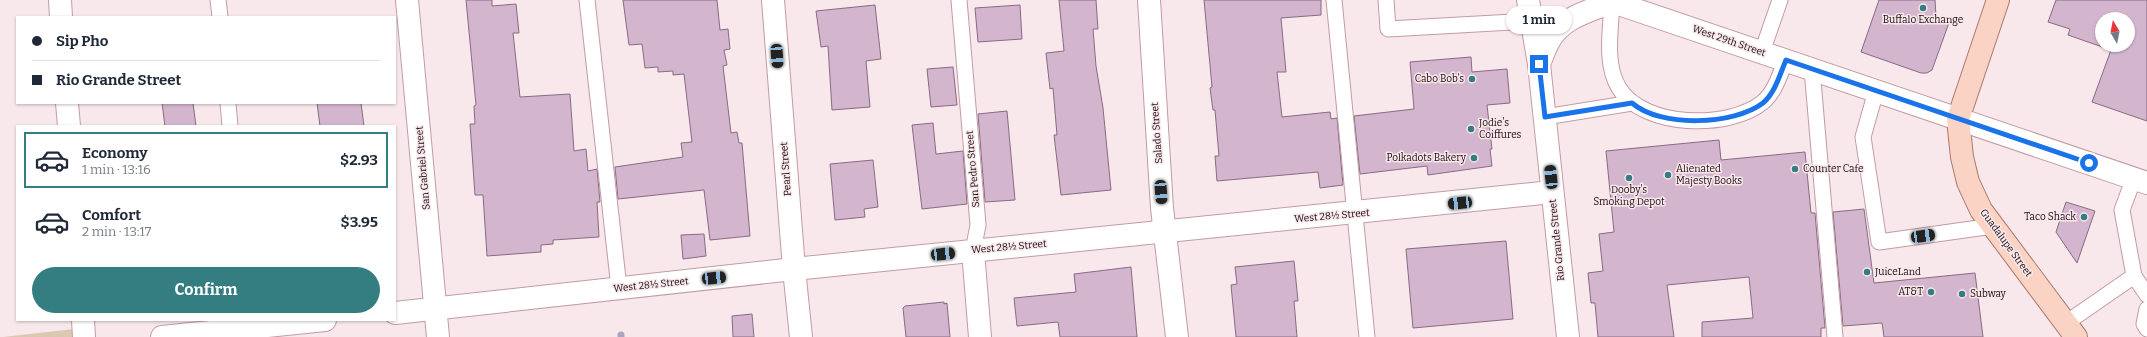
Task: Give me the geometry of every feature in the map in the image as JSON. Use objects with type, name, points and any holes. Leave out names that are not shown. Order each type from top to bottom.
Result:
[{"type":"main road","name":"Guadalupe Street","points":[[1998,0],[1958,119],[1962,157],[1968,182],[1981,210],[2071,330]]},
{"type":"street","points":[[60,0],[61,16]]},
{"type":"street","name":"San Gabriel Street","points":[[406,0],[438,337]]},
{"type":"street","name":"Pearl Street","points":[[773,0],[794,269],[801,337]]},
{"type":"street","name":"Salado Street","points":[[1149,0],[1165,233],[1177,337]]},
{"type":"street","points":[[1539,64],[1549,40],[1559,26],[1576,16],[1610,1]]},
{"type":"street","name":"West 29th Street","points":[[1610,1],[1647,6],[1762,52],[2140,181]]},
{"type":"street","name":"Rio Grande Street","points":[[1530,10],[1539,64],[1568,337]]},
{"type":"street","points":[[67,104],[69,125]]},
{"type":"street","name":"West 28½ Street","points":[[396,313],[794,269],[1165,233],[1552,192]]},
{"type":"street","name":"San Pedro Street","points":[[972,251],[980,337]]},
{"type":"street","points":[[83,321],[84,337]]},
{"type":"street","points":[[162,337],[249,324],[289,330],[321,321]]},
{"type":"lane","points":[[218,0],[220,16]]},
{"type":"lane","points":[[587,0],[619,288]]},
{"type":"lane","name":"San Pedro Street","points":[[959,0],[978,225],[972,251]]},
{"type":"lane","points":[[1334,0],[1367,337]]},
{"type":"lane","points":[[1386,0],[1388,29],[1530,10]]},
{"type":"lane","points":[[1762,52],[1780,0]]},
{"type":"lane","points":[[1610,1],[1612,71],[1619,88],[1632,103],[1638,108],[1653,114],[1685,120],[1717,120],[1733,116],[1763,102],[1772,92],[1786,60]]},
{"type":"lane","points":[[1812,69],[1835,337]]},
{"type":"lane","points":[[1876,91],[1863,137],[1878,242],[1993,226]]},
{"type":"lane","points":[[1545,117],[1632,103]]},
{"type":"lane","points":[[228,104],[230,125]]},
{"type":"lane","points":[[2140,181],[2122,210],[2134,276],[2147,295]]},
{"type":"lane","points":[[2071,330],[2134,276]]},
{"type":"lane","points":[[2147,309],[2144,324],[2147,329]]},
{"type":"shaded area","points":[[74,329],[79,337],[3,337]]},
{"type":"building","points":[[466,0],[492,0],[492,6],[516,4],[519,33],[513,33],[520,97],[570,94],[574,151],[586,149],[588,171],[597,169],[600,202],[597,202],[599,237],[553,240],[553,244],[541,245],[541,252],[487,256],[483,195],[475,195],[470,124],[475,124],[474,106],[476,105]]},
{"type":"building","points":[[623,0],[717,0],[720,30],[728,29],[730,49],[724,50],[727,65],[723,66],[731,133],[737,132],[739,143],[742,143],[750,236],[710,240],[704,190],[618,199],[615,167],[683,157],[681,143],[692,142],[684,74],[673,75],[673,71],[658,72],[658,67],[645,68],[642,44],[629,45]]},
{"type":"building","points":[[1059,0],[1096,0],[1098,29],[1093,29],[1111,190],[1061,195],[1054,135],[1057,135],[1053,88],[1050,89],[1046,53],[1064,51]]},
{"type":"building","points":[[1204,0],[1321,0],[1321,15],[1281,18],[1286,72],[1277,72],[1282,117],[1330,112],[1331,119],[1337,118],[1343,185],[1320,188],[1318,172],[1217,181],[1215,156],[1219,156],[1215,110],[1213,110],[1210,88],[1212,87]]},
{"type":"building","points":[[1879,0],[1935,0],[1936,16],[1950,20],[1932,70],[1927,73],[1921,73],[1861,52]]},
{"type":"building","points":[[2056,0],[2147,0],[2147,121],[2092,102],[2110,52],[2135,52],[2135,12],[2095,12],[2095,44],[2068,35],[2070,29],[2048,22]]},
{"type":"building","points":[[875,5],[881,59],[866,61],[870,107],[832,110],[828,46],[821,47],[816,11]]},
{"type":"building","points":[[1020,5],[1022,39],[978,42],[975,8]]},
{"type":"building","points":[[1471,57],[1472,72],[1507,69],[1510,103],[1487,105],[1492,149],[1490,149],[1492,166],[1428,175],[1427,166],[1360,174],[1354,116],[1414,109],[1410,62]]},
{"type":"building","points":[[953,67],[957,105],[931,107],[927,69]]},
{"type":"building","points":[[162,104],[193,104],[196,125],[165,125]]},
{"type":"building","points":[[317,104],[361,104],[364,125],[320,125]]},
{"type":"building","points":[[1007,111],[1015,200],[985,202],[978,114]]},
{"type":"building","points":[[933,123],[936,154],[963,151],[967,204],[922,209],[912,125]]},
{"type":"building","points":[[1719,140],[1721,160],[1805,152],[1811,213],[1815,213],[1825,328],[1821,328],[1821,337],[1702,337],[1702,322],[1753,318],[1749,277],[1667,285],[1674,337],[1598,337],[1595,303],[1591,303],[1588,273],[1603,271],[1599,234],[1614,232],[1606,151]]},
{"type":"building","points":[[873,160],[878,207],[864,209],[865,217],[835,220],[830,164]]},
{"type":"building","points":[[2066,202],[2095,211],[2077,263],[2056,232]]},
{"type":"building","points":[[1864,209],[1874,283],[1975,273],[1983,337],[1884,337],[1882,323],[1843,326],[1833,212]]},
{"type":"building","points":[[704,234],[706,256],[683,259],[681,235]]},
{"type":"building","points":[[1506,241],[1513,319],[1413,328],[1406,249]]},
{"type":"building","points":[[1294,261],[1298,301],[1294,301],[1297,337],[1236,337],[1231,285],[1237,284],[1235,267]]},
{"type":"building","points":[[1131,267],[1137,337],[1060,337],[1058,322],[1017,326],[1014,298],[1076,292],[1074,274]]},
{"type":"building","points":[[944,302],[944,304],[947,303],[950,337],[906,337],[903,308],[905,306]]},
{"type":"building","points":[[752,314],[754,337],[733,337],[732,316]]},
{"type":"place","name":"Buffalo Exchange","points":[[1923,8]]},
{"type":"place","name":"Cabo Bob's","points":[[1472,79]]},
{"type":"place","name":"Jodie's Coiffures","points":[[1471,129]]},
{"type":"place","name":"Polkadots Bakery","points":[[1474,158]]},
{"type":"place","name":"Counter Cafe","points":[[1795,169]]},
{"type":"place","name":"Alienated Majesty Books","points":[[1668,175]]},
{"type":"place","name":"Dooby's Smoking Depot","points":[[1629,178]]},
{"type":"place","name":"Taco Shack","points":[[2084,217]]},
{"type":"place","name":"JuiceLand","points":[[1867,272]]},
{"type":"place","name":"AT&T","points":[[1931,292]]},
{"type":"place","name":"Subway","points":[[1962,294]]},
{"type":"route","points":[[1539,64],[1545,117],[1632,103],[1638,108],[1653,114],[1685,120],[1717,120],[1749,110],[1763,102],[1772,92],[1786,60],[2089,163]]}]
